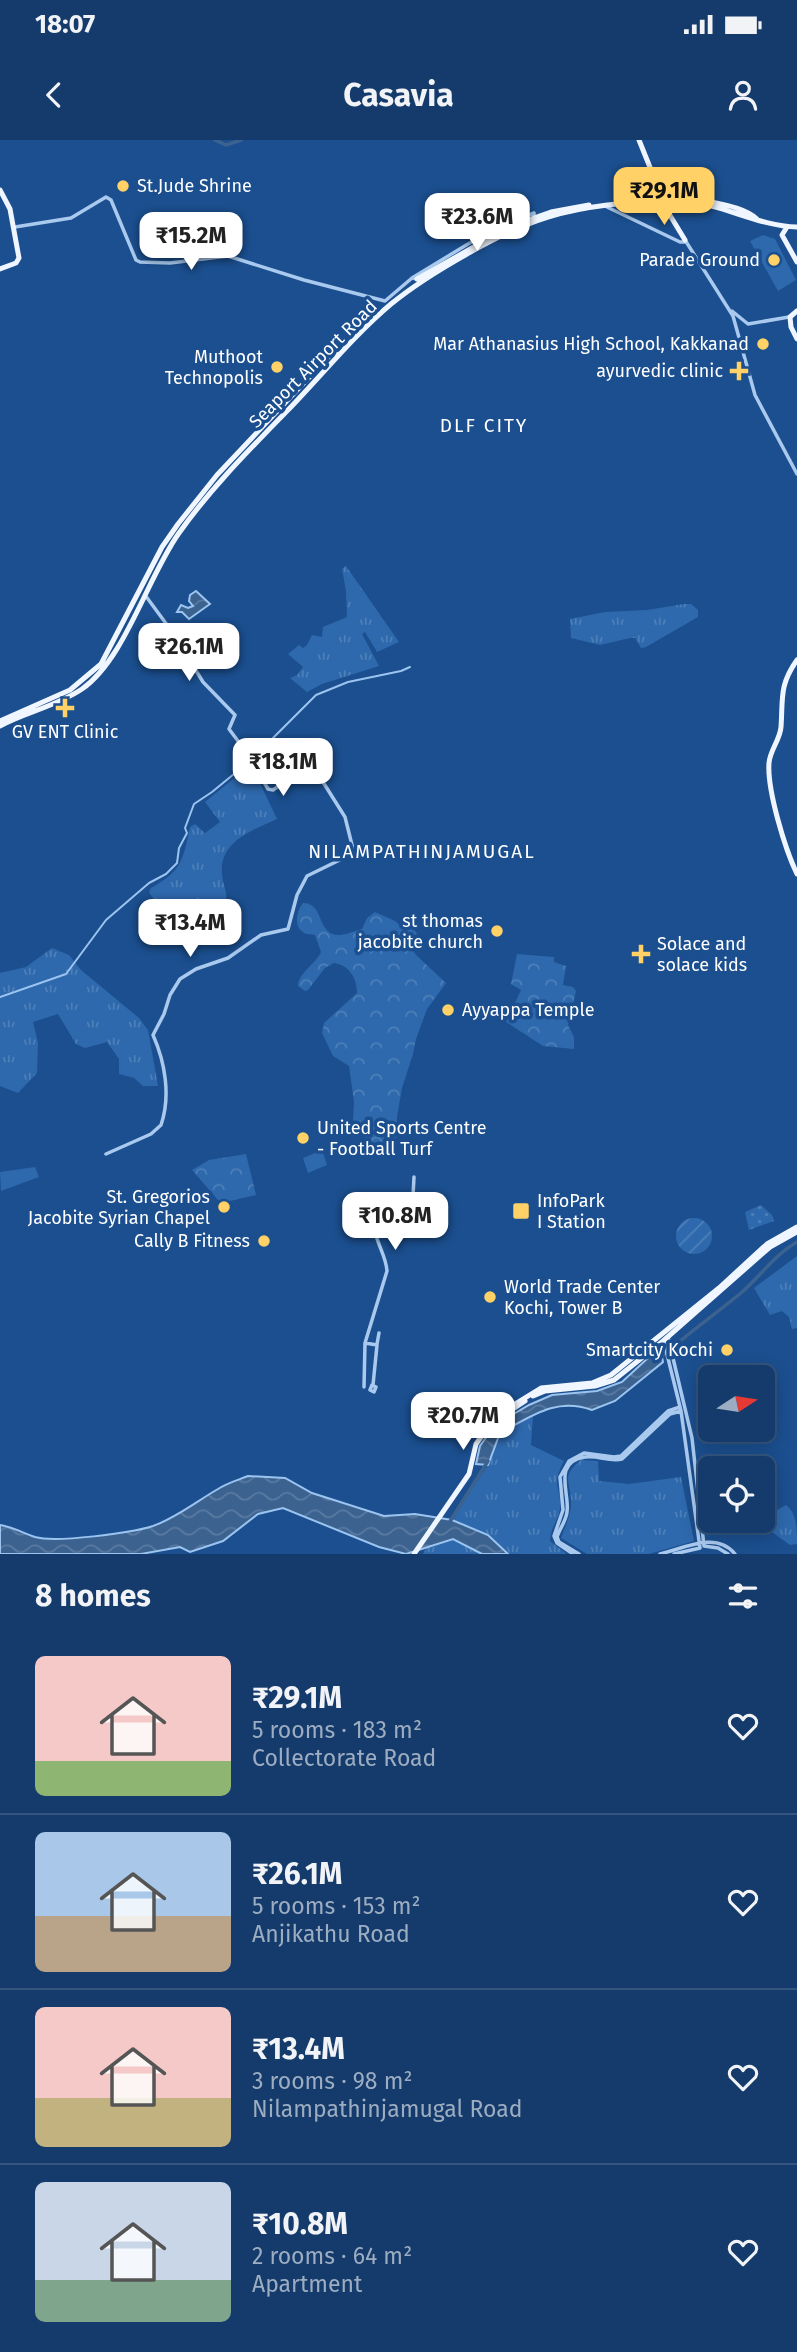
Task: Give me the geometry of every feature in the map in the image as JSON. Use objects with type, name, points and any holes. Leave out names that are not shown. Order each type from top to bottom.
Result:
[{"type":"main road","points":[[639,140],[685,241]]},
{"type":"main road","points":[[657,181],[657,190],[649,201],[666,203]]},
{"type":"main road","points":[[0,190],[10,209],[19,258],[16,263],[0,269]]},
{"type":"main road","name":"Seaport Airport Road","points":[[666,203],[698,199],[727,205],[754,215],[757,219]]},
{"type":"main road","name":"Seaport Airport Road","points":[[0,726],[73,695],[99,676],[112,658],[167,550],[221,479],[341,352],[392,304],[426,279],[521,227],[552,216],[649,201]]},
{"type":"main road","name":"Seaport Airport Road","points":[[415,278],[496,233],[534,217],[587,206],[649,201],[672,204],[681,201],[727,209],[752,219],[797,227]]},
{"type":"main road","points":[[787,227],[782,235],[797,262]]},
{"type":"main road","points":[[797,311],[790,317],[797,339]]},
{"type":"main road","name":"Seaport Airport Road","points":[[29,713],[70,690],[101,664],[169,537],[216,475],[331,354],[341,352]]},
{"type":"main road","points":[[797,660],[786,678],[782,692],[781,730],[768,766],[778,822],[797,874]]},
{"type":"main road","points":[[0,720],[29,713]]},
{"type":"main road","points":[[416,1554],[473,1471],[478,1444],[499,1419],[540,1392],[609,1382],[666,1341],[770,1247],[797,1230]]},
{"type":"main road","points":[[456,1496],[471,1470],[476,1444],[496,1416],[541,1388],[592,1383],[611,1376],[719,1288],[767,1244],[797,1230]]},
{"type":"street","points":[[15,227],[71,218],[106,197],[111,200],[136,260],[170,263],[228,256],[304,280],[385,301],[415,278],[426,279]]},
{"type":"street","points":[[606,206],[685,241],[728,307],[755,395],[797,474]]},
{"type":"street","points":[[728,307],[748,324],[790,317]]},
{"type":"street","points":[[106,1154],[151,1134],[163,1121],[165,1072],[160,1058],[161,1052],[152,1035],[180,979],[196,969],[228,958],[261,935],[288,929],[297,895],[307,876],[354,853],[350,831],[340,808],[311,763],[272,790],[268,789],[229,729],[235,715],[203,682],[173,633],[144,594]]},
{"type":"street","points":[[379,1333],[368,1389],[365,1343],[387,1271],[376,1236],[375,1220],[413,1196],[414,1177]]},
{"type":"street","points":[[666,1341],[702,1545]]},
{"type":"street","points":[[365,1343],[377,1345]]},
{"type":"street","points":[[674,1376],[692,1438],[702,1545]]},
{"type":"street","points":[[573,1554],[557,1544],[554,1536],[563,1514],[559,1481],[565,1466],[572,1458],[584,1453],[621,1456],[668,1412],[680,1409]]},
{"type":"street","points":[[579,1554],[559,1542],[557,1537],[567,1514],[564,1480],[569,1466],[584,1457],[614,1461],[626,1457],[670,1414],[680,1409]]},
{"type":"street","points":[[660,1554],[720,1543],[735,1554]]},
{"type":"street","points":[[702,1545],[718,1548],[728,1554]]},
{"type":"green space","name":"Parade Ground","points":[[763,235],[775,239],[796,280],[778,291],[750,241]]},
{"type":"green space","points":[[346,566],[399,642],[377,652],[365,632],[362,634],[379,666],[322,684],[307,692],[290,678],[297,675],[303,667],[288,654],[299,645],[303,648],[307,645],[312,635],[322,637],[323,627],[347,617],[342,569]]},
{"type":"green space","points":[[691,604],[698,610],[698,617],[646,647],[641,648],[635,638],[600,645],[571,638],[570,619],[605,612],[647,610]]},
{"type":"green space","points":[[249,766],[277,819],[239,838],[232,845],[223,863],[226,906],[197,915],[193,921],[198,936],[185,941],[177,925],[164,916],[149,892],[180,863],[190,827],[195,824],[205,833],[220,822],[205,802]]},
{"type":"green space","points":[[303,903],[315,908],[323,925],[332,934],[342,935],[362,929],[367,918],[375,912],[395,921],[403,928],[409,925],[417,934],[408,939],[409,945],[446,983],[427,1009],[416,1039],[402,1088],[396,1144],[386,1155],[374,1152],[353,1120],[354,1102],[349,1066],[333,1056],[322,1033],[324,1023],[357,993],[354,977],[344,966],[334,963],[325,968],[308,990],[298,986],[301,977],[321,952],[315,935],[304,933],[298,926],[298,914]]},
{"type":"green space","points":[[52,948],[69,955],[81,970],[139,1018],[148,1030],[158,1086],[143,1086],[134,1078],[119,1074],[119,1059],[107,1042],[85,1048],[76,1044],[58,1014],[33,1022],[38,1043],[37,1073],[18,1093],[0,1086],[0,973],[26,967]]},
{"type":"green space","points":[[517,954],[554,957],[554,962],[566,966],[563,985],[573,987],[576,991],[568,1025],[574,1037],[574,1049],[543,1046],[506,1022],[521,990],[511,984]]},
{"type":"green space","points":[[322,1150],[327,1165],[308,1173],[303,1158]]},
{"type":"green space","points":[[246,1154],[256,1195],[230,1201],[218,1200],[192,1170],[209,1160]]},
{"type":"green space","points":[[35,1167],[39,1177],[1,1191],[0,1172]]},
{"type":"green space","points":[[761,1205],[772,1215],[774,1221],[749,1230],[745,1212]]},
{"type":"green space","points":[[694,1218],[707,1223],[712,1236],[707,1249],[694,1254],[681,1249],[676,1236],[681,1223]]},
{"type":"green space","points":[[797,1256],[797,1328],[792,1329],[789,1317],[782,1311],[770,1315],[754,1288]]},
{"type":"green space","points":[[533,1416],[531,1445],[564,1461],[557,1482],[560,1509],[550,1541],[567,1554],[506,1554],[488,1535],[452,1519],[488,1465],[500,1433]]},
{"type":"green space","points":[[581,1460],[598,1461],[599,1481],[629,1484],[681,1477],[694,1541],[649,1554],[587,1554],[561,1538],[570,1510],[569,1474]]},
{"type":"green space","points":[[786,1505],[790,1508],[796,1527],[797,1544],[790,1545],[774,1533],[775,1511]]},
{"type":"green space","points":[[453,1539],[482,1554],[423,1554],[428,1545]]},
{"type":"water","points":[[196,591],[210,604],[189,619],[182,612],[177,612],[181,605],[188,608],[193,606],[189,601],[190,595]]},
{"type":"water","points":[[660,1347],[663,1362],[615,1401],[592,1410],[567,1406],[544,1410],[500,1433],[488,1465],[476,1464],[480,1446],[495,1425],[552,1395],[597,1391],[622,1382]]},
{"type":"water","points":[[248,1476],[285,1478],[312,1493],[384,1516],[415,1514],[452,1520],[488,1535],[508,1554],[482,1554],[453,1539],[406,1554],[379,1547],[283,1508],[258,1514],[223,1541],[190,1552],[180,1547],[141,1554],[0,1554],[0,1525],[45,1539],[142,1529],[170,1519],[221,1487]]},
{"type":"waterway","points":[[215,140],[226,145],[241,140]]},
{"type":"waterway","points":[[0,997],[66,974],[106,920],[177,863],[179,848],[187,833],[185,828],[194,804],[251,760],[316,695],[348,682],[410,667]]},
{"type":"waterway","points":[[660,1358],[741,1293],[781,1253],[797,1242]]},
{"type":"waterway","points":[[449,1523],[488,1461]]},
{"type":"place","name":"St.Jude Shrine","points":[[123,186]]},
{"type":"place","name":"Parade Ground","points":[[774,260]]},
{"type":"place","name":"Mar Athanasius High School, Kakkanad","points":[[763,344]]},
{"type":"place","name":"Muthoot Technopolis","points":[[277,367]]},
{"type":"place","name":"ayurvedic clinic","points":[[739,371]]},
{"type":"place","name":"GV ENT Clinic","points":[[65,708]]},
{"type":"place","name":"st thomas jacobite church","points":[[497,931]]},
{"type":"place","name":"Solace and solace kids","points":[[641,954]]},
{"type":"place","name":"Ayyappa Temple","points":[[448,1010]]},
{"type":"place","name":"United Sports Centre - Football Turf","points":[[303,1138]]},
{"type":"place","name":"St. Gregorios Jacobite Syrian Chapel","points":[[224,1207]]},
{"type":"place","name":"InfoPark I Station","points":[[521,1211]]},
{"type":"place","name":"Cally B Fitness","points":[[264,1241]]},
{"type":"place","name":"World Trade Center Kochi, Tower B","points":[[490,1297]]},
{"type":"place","name":"Smartcity Kochi","points":[[727,1350]]},
{"type":"district","name":"DLF CITY","points":[[484,425]]},
{"type":"district","name":"NILAMPATHINJAMUGAL","points":[[422,851]]}]
